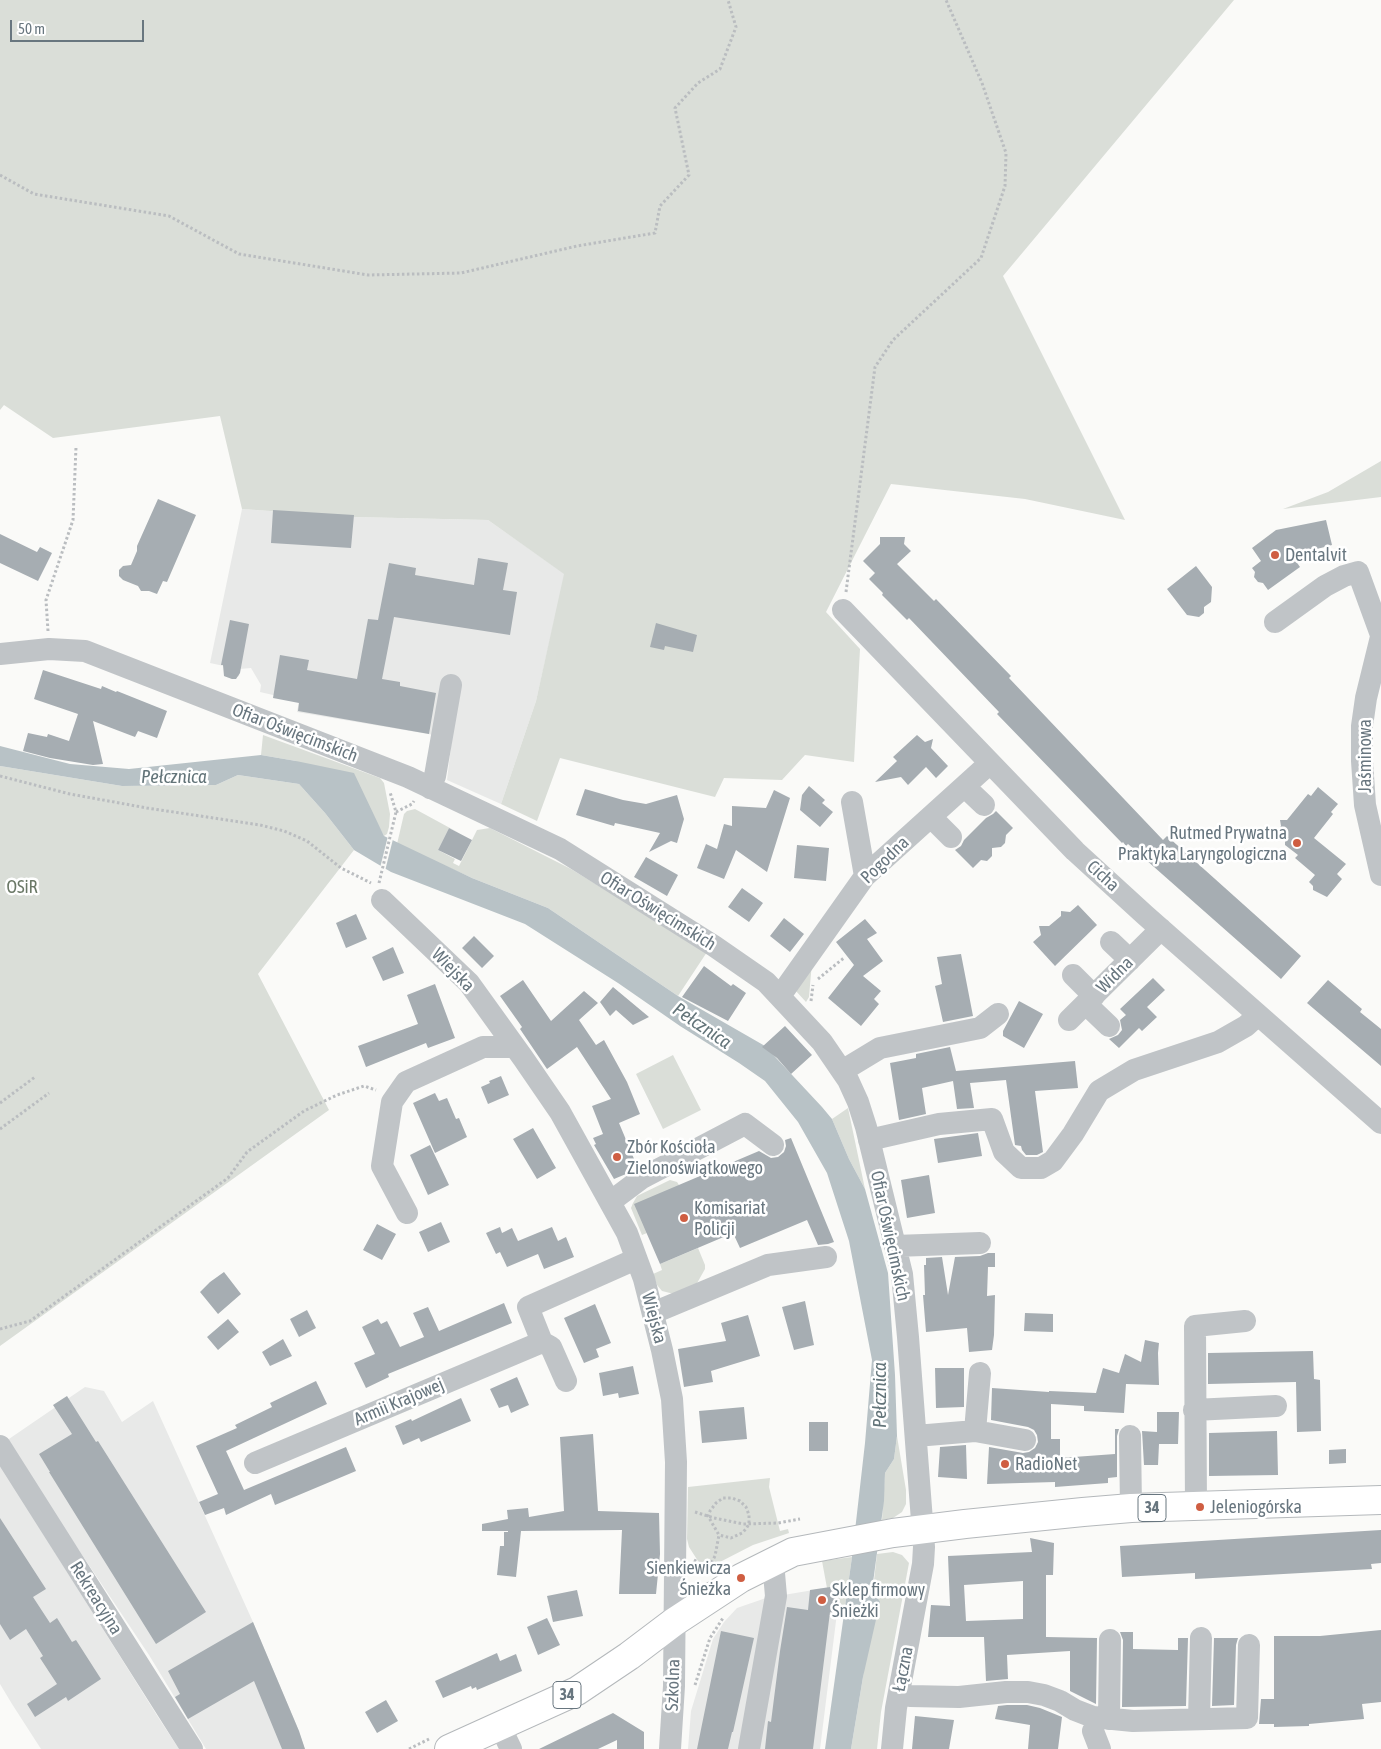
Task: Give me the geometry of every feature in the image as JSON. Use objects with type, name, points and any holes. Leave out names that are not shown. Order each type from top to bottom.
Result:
[{"type":"main road","name":"34","points":[[442,1742],[506,1737],[629,1656],[674,1622],[740,1578],[793,1552],[823,1545],[923,1529],[1131,1508],[1381,1500]]},
{"type":"street","points":[[1275,622],[1325,586],[1344,576],[1358,572],[1381,640]]},
{"type":"street","name":"Cicha","points":[[843,610],[1076,851],[1161,929],[1381,1123]]},
{"type":"street","name":"Jaśminowa","points":[[1381,640],[1366,698],[1362,726],[1372,761],[1365,806],[1381,875]]},
{"type":"street","name":"Ofiar Oświęcimskich","points":[[0,654],[49,649],[85,651],[340,750],[430,788],[560,849],[714,946],[766,982],[822,1042],[848,1080],[858,1102],[869,1140],[902,1274],[923,1529]]},
{"type":"street","points":[[430,788],[434,776],[451,685]]},
{"type":"street","name":"Pogodna","points":[[780,996],[865,876],[990,763]]},
{"type":"street","points":[[965,787],[984,805]]},
{"type":"street","points":[[852,802],[865,876]]},
{"type":"street","points":[[931,817],[951,837]]},
{"type":"street","name":"Wiejska","points":[[380,890],[469,983],[560,1112],[627,1233],[644,1279],[672,1399],[676,1462],[674,1622]]},
{"type":"street","name":"Widna","points":[[1070,1020],[1161,929]]},
{"type":"street","points":[[1111,942],[1130,960]]},
{"type":"street","points":[[1072,975],[1109,1026]]},
{"type":"street","points":[[842,1072],[880,1048],[980,1028],[998,1014]]},
{"type":"street","points":[[869,1140],[939,1124],[992,1120],[1004,1152],[1021,1168],[1041,1168],[1053,1160],[1063,1147],[1099,1091],[1134,1070],[1218,1042],[1246,1026],[1258,1015]]},
{"type":"street","points":[[407,1213],[382,1166],[392,1102],[406,1082],[483,1047],[515,1048]]},
{"type":"street","points":[[610,1202],[642,1178],[744,1124],[773,1145]]},
{"type":"street","points":[[895,1246],[980,1243]]},
{"type":"street","points":[[653,1313],[768,1265],[826,1257]]},
{"type":"street","points":[[566,1381],[551,1347],[542,1342],[528,1307],[636,1259]]},
{"type":"street","points":[[1196,1507],[1195,1326],[1245,1322]]},
{"type":"street","name":"Armii Krajowej","points":[[255,1463],[542,1342]]},
{"type":"street","points":[[975,1431],[980,1373]]},
{"type":"street","points":[[1194,1410],[1276,1406]]},
{"type":"street","points":[[916,1436],[975,1431],[1025,1440]]},
{"type":"street","points":[[1130,1436],[1131,1508]]},
{"type":"street","name":"Rekreacyjna","points":[[0,1446],[192,1749]]},
{"type":"street","name":"Łączna","points":[[892,1749],[899,1694],[923,1564],[923,1529]]},
{"type":"street","points":[[749,1749],[776,1596],[773,1562]]},
{"type":"street","name":"Szkolna","points":[[670,1749],[674,1686],[674,1622]]},
{"type":"street","points":[[1199,1719],[1200,1638]]},
{"type":"street","points":[[1101,1733],[1110,1640]]},
{"type":"street","points":[[1101,1733],[1133,1721],[1247,1718],[1249,1644]]},
{"type":"street","points":[[899,1694],[959,1697],[1006,1692],[1028,1692],[1052,1698],[1093,1717],[1101,1733]]},
{"type":"path","points":[[0,175],[34,194],[169,216],[239,254],[368,274],[462,273],[577,246],[655,233],[660,206],[689,175],[676,108],[698,84],[720,69],[736,27],[728,0]]},
{"type":"path","points":[[843,610],[875,367],[893,340],[981,258],[1005,186],[1006,153],[982,84],[946,0]]},
{"type":"path","points":[[49,649],[46,600],[73,520],[76,447]]},
{"type":"path","points":[[0,776],[70,794],[260,825],[284,831],[307,841],[341,868],[380,890],[396,812],[388,785]]},
{"type":"path","points":[[813,982],[845,957]]},
{"type":"path","points":[[0,1103],[35,1077]]},
{"type":"path","points":[[0,1329],[30,1321],[228,1178],[247,1152],[304,1111],[337,1095],[364,1086],[396,1097]]},
{"type":"path","points":[[0,1130],[48,1093]]},
{"type":"path","points":[[708,1516],[716,1503],[723,1498],[740,1500],[746,1507],[749,1515],[749,1524],[742,1533],[731,1538],[719,1535]]},
{"type":"path","points":[[692,1510],[726,1521],[749,1524],[778,1524],[800,1519]]},
{"type":"path","points":[[708,1516],[719,1535],[715,1556],[709,1567]]},
{"type":"path","points":[[695,1685],[710,1638],[724,1617]]},
{"type":"path","points":[[409,1749],[442,1742]]},
{"type":"shaded area","points":[[242,509],[354,517],[488,520],[565,574],[536,701],[501,804],[447,780],[452,738],[297,712],[299,701],[260,692],[261,685],[251,668],[240,669],[239,676],[232,679],[224,676],[224,666],[210,663]]},
{"type":"shaded area","points":[[85,1387],[104,1391],[122,1422],[153,1401],[253,1622],[305,1749],[206,1749],[149,1655],[6,1441]]},
{"type":"shaded area","points":[[0,1465],[179,1749],[41,1749],[12,1704],[0,1684]]},
{"type":"shaded area","points":[[837,1586],[834,1613],[837,1613],[820,1749],[688,1749],[691,1711],[713,1639],[724,1622],[737,1608],[766,1598]]},
{"type":"green space","points":[[0,0],[1234,0],[1003,276],[1125,520],[1025,499],[891,484],[826,612],[860,649],[854,762],[805,755],[782,780],[724,778],[715,797],[560,758],[537,821],[501,804],[536,701],[564,574],[488,520],[354,517],[242,509],[220,416],[53,438],[4,405],[0,410]]},
{"type":"green space","points":[[1381,461],[1381,497],[1283,509],[1328,492]]},
{"type":"green space","points":[[263,735],[380,778],[384,783],[390,814],[387,834],[384,836],[374,817],[296,761],[261,755]]},
{"type":"green space","name":"OSiR","points":[[0,766],[122,786],[216,785],[238,775],[299,784],[354,850],[258,974],[329,1110],[0,1346]]},
{"type":"green space","points":[[415,809],[461,834],[449,828],[438,850],[455,859],[453,863],[459,866],[477,830],[490,828],[571,869],[707,952],[678,996],[548,908],[472,878],[397,844],[404,814]]},
{"type":"green space","points":[[812,962],[809,997],[806,1002],[795,990]]},
{"type":"green space","points":[[673,1055],[701,1110],[663,1129],[636,1074]]},
{"type":"green space","points":[[848,1108],[865,1189],[849,1159],[832,1119]]},
{"type":"green space","points":[[670,1180],[677,1182],[679,1185],[647,1233],[642,1235],[631,1208],[633,1203],[637,1196]]},
{"type":"green space","points":[[698,1248],[705,1269],[696,1285],[674,1294],[662,1291],[657,1285],[653,1274],[662,1270],[660,1264]]},
{"type":"green space","points":[[897,1436],[906,1490],[906,1504],[902,1512],[893,1518],[882,1520],[885,1473],[894,1459]]},
{"type":"green space","points":[[770,1478],[769,1487],[780,1531],[788,1529],[789,1533],[753,1545],[718,1563],[705,1564],[698,1561],[689,1547],[687,1539],[688,1487]]},
{"type":"green space","points":[[893,1552],[902,1555],[909,1563],[881,1712],[877,1749],[851,1749],[863,1677],[877,1554]]},
{"type":"green space","points":[[852,1557],[844,1614],[834,1613],[822,1561]]},
{"type":"water","name":"Pełcznica","points":[[0,746],[70,764],[129,769],[261,755],[354,773],[384,836],[472,878],[548,908],[678,996],[765,1046],[822,1107],[832,1119],[849,1159],[865,1189],[888,1273],[895,1375],[897,1436],[894,1459],[885,1473],[884,1501],[872,1590],[880,1602],[863,1677],[851,1749],[825,1749],[852,1557],[872,1360],[849,1241],[827,1173],[798,1122],[765,1081],[618,983],[525,924],[391,872],[354,850],[299,784],[238,775],[216,785],[122,786],[0,766]]},
{"type":"pier","points":[[388,836],[393,839],[385,871],[380,868]]},
{"type":"building","points":[[158,499],[196,515],[167,582],[163,581],[157,594],[141,591],[138,586],[123,580],[119,576],[119,570],[123,566],[131,565],[137,551],[137,546]]},
{"type":"building","points":[[273,510],[354,515],[351,548],[271,543]]},
{"type":"building","name":"Dentalvit","points":[[1326,520],[1332,545],[1317,549],[1318,552],[1293,557],[1300,567],[1268,590],[1263,583],[1258,582],[1254,577],[1255,572],[1252,568],[1261,561],[1252,548],[1276,530]]},
{"type":"building","points":[[0,534],[37,552],[40,547],[52,553],[38,581],[0,563]]},
{"type":"building","points":[[880,537],[905,537],[904,544],[911,551],[897,564],[934,601],[936,599],[1011,676],[1009,678],[1163,840],[1167,836],[1301,956],[1281,979],[1128,844],[1126,846],[1122,843],[997,714],[999,712],[909,618],[907,620],[882,595],[883,593],[869,579],[875,573],[863,561],[880,544]]},
{"type":"building","points":[[478,558],[508,563],[503,590],[517,592],[510,635],[394,617],[382,679],[400,682],[400,686],[436,693],[429,734],[298,711],[299,703],[273,698],[280,655],[309,660],[307,670],[357,679],[368,619],[378,620],[389,563],[416,568],[415,575],[474,585]]},
{"type":"building","points":[[1196,566],[1212,587],[1211,602],[1204,607],[1204,613],[1199,617],[1187,615],[1167,589]]},
{"type":"building","points":[[230,620],[249,624],[240,673],[236,679],[224,676],[223,665],[221,665]]},
{"type":"building","points":[[656,623],[697,635],[693,652],[665,646],[664,650],[650,647]]},
{"type":"building","points":[[43,670],[101,689],[102,686],[167,711],[157,738],[138,731],[135,737],[93,721],[103,764],[93,765],[50,758],[23,751],[28,733],[47,737],[48,734],[69,741],[78,714],[34,699]]},
{"type":"building","points":[[917,735],[925,742],[933,739],[931,748],[948,766],[936,778],[926,767],[908,785],[901,777],[875,782],[897,761],[893,757]]},
{"type":"building","points":[[809,786],[825,800],[822,803],[833,812],[820,827],[800,810],[802,795]]},
{"type":"building","name":"Rutmed Prywatna Praktyka Laryngologiczna","points":[[1318,787],[1338,804],[1331,812],[1333,814],[1314,838],[1346,864],[1337,874],[1342,879],[1327,897],[1313,890],[1313,886],[1309,882],[1315,875],[1295,858],[1298,855],[1285,845],[1285,841],[1276,833],[1281,826],[1280,820],[1287,820],[1308,794],[1311,796]]},
{"type":"building","points":[[585,789],[623,800],[646,804],[677,795],[684,819],[677,843],[671,841],[649,852],[660,833],[615,823],[614,826],[576,815]]},
{"type":"building","points":[[774,790],[790,798],[767,872],[736,850],[724,879],[697,868],[706,844],[717,849],[724,824],[732,826],[732,806],[766,808]]},
{"type":"building","points":[[996,811],[1013,828],[1006,835],[1005,843],[1001,847],[992,848],[992,856],[987,861],[981,860],[973,868],[955,850],[961,846],[964,840],[986,818]]},
{"type":"building","points":[[449,828],[472,840],[461,861],[438,850]]},
{"type":"building","points":[[797,845],[829,848],[826,881],[794,878]]},
{"type":"building","points":[[646,857],[678,875],[667,896],[634,877]]},
{"type":"building","points":[[742,888],[763,903],[749,922],[728,907]]},
{"type":"building","points":[[1078,905],[1097,925],[1055,966],[1033,942],[1041,935],[1039,926],[1049,926],[1061,916],[1061,911],[1070,912]]},
{"type":"building","points":[[356,914],[367,939],[346,948],[336,923]]},
{"type":"building","points":[[784,918],[804,934],[790,952],[770,936]]},
{"type":"building","points":[[865,919],[877,933],[867,939],[883,961],[863,976],[881,991],[874,999],[879,1004],[861,1026],[828,998],[854,965],[836,942]]},
{"type":"building","points":[[474,936],[494,956],[482,968],[462,948]]},
{"type":"building","points":[[393,947],[404,973],[383,981],[372,957]]},
{"type":"building","points":[[961,954],[973,1016],[943,1022],[935,986],[942,984],[937,957]]},
{"type":"building","points":[[704,966],[731,986],[733,984],[746,993],[728,1021],[682,997]]},
{"type":"building","points":[[1153,978],[1165,990],[1147,1007],[1157,1017],[1142,1031],[1139,1028],[1119,1048],[1109,1039],[1118,1035],[1122,1030],[1120,1020],[1126,1015],[1120,1009]]},
{"type":"building","points":[[523,980],[551,1021],[584,991],[598,1003],[579,1020],[596,1045],[604,1040],[627,1082],[640,1114],[619,1123],[637,1166],[626,1174],[614,1179],[594,1145],[596,1144],[593,1138],[603,1134],[592,1106],[611,1099],[577,1047],[547,1069],[520,1029],[522,1027],[500,996]]},
{"type":"building","points":[[1328,980],[1362,1009],[1360,1012],[1381,1029],[1381,1066],[1307,1003]]},
{"type":"building","points":[[435,984],[455,1038],[428,1048],[426,1043],[366,1067],[358,1046],[418,1024],[407,995]]},
{"type":"building","points":[[613,987],[649,1017],[633,1025],[616,1010],[610,1016],[600,1002]]},
{"type":"building","points":[[1019,1001],[1043,1014],[1024,1048],[1003,1036],[1003,1031]]},
{"type":"building","points":[[785,1026],[812,1055],[791,1074],[777,1058],[762,1047]]},
{"type":"building","points":[[950,1047],[956,1071],[1075,1061],[1078,1088],[1035,1091],[1043,1152],[1037,1155],[1026,1155],[1021,1146],[1015,1145],[1006,1080],[970,1083],[974,1108],[957,1109],[953,1081],[922,1088],[926,1114],[899,1120],[890,1063],[916,1058],[916,1054]]},
{"type":"building","points":[[501,1076],[509,1095],[488,1104],[481,1087]]},
{"type":"building","points":[[435,1093],[439,1101],[447,1098],[456,1119],[459,1118],[467,1137],[435,1153],[413,1103]]},
{"type":"building","points":[[533,1128],[556,1168],[537,1179],[513,1139]]},
{"type":"building","points":[[978,1133],[982,1156],[938,1163],[934,1139]]},
{"type":"building","points":[[791,1138],[834,1242],[818,1245],[807,1220],[740,1248],[733,1233],[660,1264],[634,1204],[759,1151],[771,1158],[778,1157],[784,1152],[785,1140]]},
{"type":"building","points":[[430,1145],[449,1185],[428,1195],[410,1155]]},
{"type":"building","points":[[929,1175],[935,1213],[907,1218],[901,1180]]},
{"type":"building","points":[[441,1222],[450,1242],[428,1252],[419,1232]]},
{"type":"building","points":[[377,1224],[396,1234],[382,1260],[363,1250]]},
{"type":"building","points":[[500,1227],[502,1233],[512,1228],[518,1241],[552,1227],[558,1241],[566,1237],[574,1257],[544,1269],[538,1254],[507,1267],[500,1252],[496,1254],[486,1233]]},
{"type":"building","points":[[995,1253],[995,1267],[988,1267],[987,1296],[995,1295],[992,1350],[969,1352],[967,1328],[926,1332],[923,1295],[925,1295],[924,1265],[926,1265],[926,1258],[942,1257],[948,1295],[955,1257],[980,1256]]},
{"type":"building","points":[[224,1272],[241,1294],[218,1314],[200,1292]]},
{"type":"building","points":[[805,1301],[814,1345],[794,1350],[782,1307]]},
{"type":"building","points":[[504,1303],[512,1323],[388,1374],[389,1377],[366,1388],[354,1363],[375,1354],[362,1327],[378,1319],[381,1324],[387,1321],[400,1347],[424,1337],[413,1313],[428,1307],[439,1331]]},
{"type":"building","points":[[595,1304],[611,1343],[596,1349],[599,1357],[584,1363],[564,1318]]},
{"type":"building","points":[[307,1310],[316,1328],[299,1337],[290,1319]]},
{"type":"building","points":[[1025,1313],[1053,1314],[1053,1332],[1024,1331]]},
{"type":"building","points":[[748,1315],[760,1356],[711,1371],[713,1382],[684,1387],[678,1349],[726,1341],[721,1323]]},
{"type":"building","points":[[228,1319],[239,1332],[218,1350],[207,1337]]},
{"type":"building","points":[[283,1339],[292,1356],[270,1366],[262,1352]]},
{"type":"building","points":[[1145,1340],[1159,1343],[1159,1385],[1126,1384],[1124,1413],[1084,1411],[1084,1406],[1051,1404],[1051,1439],[1060,1439],[1060,1458],[1115,1454],[1115,1429],[1119,1429],[1117,1436],[1117,1477],[1108,1478],[1108,1483],[1055,1487],[1055,1482],[987,1484],[989,1447],[1023,1453],[1035,1448],[1038,1442],[1034,1430],[1028,1427],[991,1420],[992,1388],[1096,1393],[1103,1368],[1119,1373],[1125,1354],[1141,1362]]},
{"type":"building","points":[[1313,1351],[1314,1379],[1320,1380],[1321,1431],[1297,1432],[1296,1382],[1208,1384],[1208,1353]]},
{"type":"building","points":[[633,1366],[639,1394],[619,1398],[618,1393],[603,1396],[599,1373]]},
{"type":"building","points":[[935,1368],[964,1368],[964,1407],[936,1408]]},
{"type":"building","points":[[517,1377],[529,1405],[511,1413],[508,1405],[499,1408],[490,1389]]},
{"type":"building","points":[[316,1381],[327,1404],[226,1451],[244,1490],[346,1447],[356,1471],[275,1505],[271,1494],[226,1515],[224,1508],[205,1515],[199,1502],[218,1494],[196,1446],[237,1428],[235,1425],[272,1407],[270,1403]]},
{"type":"building","points":[[67,1396],[96,1442],[98,1441],[206,1612],[156,1644],[39,1454],[72,1434],[53,1405]]},
{"type":"building","points":[[461,1398],[471,1421],[421,1442],[419,1438],[403,1445],[395,1426],[411,1419],[412,1421]]},
{"type":"building","points":[[744,1407],[747,1439],[702,1443],[699,1411]]},
{"type":"building","points":[[1157,1412],[1179,1412],[1178,1444],[1159,1444],[1158,1465],[1144,1465],[1142,1431],[1157,1432]]},
{"type":"building","points":[[809,1422],[828,1422],[828,1451],[809,1451]]},
{"type":"building","points":[[1277,1431],[1278,1475],[1209,1476],[1209,1433]]},
{"type":"building","points":[[593,1434],[598,1511],[659,1513],[660,1554],[656,1594],[619,1594],[622,1530],[521,1531],[516,1577],[497,1575],[500,1546],[504,1546],[504,1532],[508,1531],[482,1531],[482,1524],[508,1519],[507,1510],[528,1508],[529,1517],[564,1511],[560,1437]]},
{"type":"building","points":[[966,1445],[967,1479],[938,1477],[940,1447]]},
{"type":"building","points":[[1346,1449],[1346,1463],[1329,1464],[1329,1450]]},
{"type":"building","points":[[0,1518],[46,1589],[33,1597],[50,1623],[57,1618],[72,1642],[76,1640],[101,1679],[68,1701],[66,1697],[35,1717],[27,1704],[57,1684],[40,1658],[43,1656],[26,1629],[10,1640],[0,1624]]},
{"type":"building","points":[[1381,1530],[1381,1563],[1371,1564],[1372,1569],[1195,1579],[1195,1573],[1122,1577],[1120,1546]]},
{"type":"building","points":[[1030,1538],[1054,1543],[1053,1575],[1046,1575],[1046,1637],[1097,1638],[1096,1704],[1070,1691],[1070,1651],[1007,1655],[1008,1679],[986,1681],[984,1637],[928,1637],[931,1605],[950,1606],[948,1556],[1032,1552]],"holes":[[[1023,1581],[1023,1619],[966,1621],[964,1585]]]},
{"type":"building","points":[[837,1586],[834,1613],[830,1612],[813,1749],[765,1749],[768,1721],[771,1722],[787,1607],[808,1610],[810,1590]]},
{"type":"building","points":[[577,1590],[583,1616],[553,1622],[547,1596]]},
{"type":"building","points":[[547,1618],[560,1645],[538,1655],[527,1627]]},
{"type":"building","points":[[253,1622],[305,1749],[282,1749],[254,1681],[188,1719],[175,1697],[180,1694],[168,1671]]},
{"type":"building","points":[[1381,1630],[1381,1702],[1362,1704],[1364,1719],[1309,1724],[1309,1726],[1274,1727],[1274,1724],[1259,1724],[1261,1699],[1274,1699],[1274,1636],[1320,1636]]},
{"type":"building","points":[[721,1631],[754,1638],[728,1749],[697,1749]]},
{"type":"building","points":[[1120,1632],[1133,1632],[1133,1649],[1178,1650],[1178,1638],[1188,1638],[1186,1706],[1122,1707],[1123,1640]]},
{"type":"building","points":[[1214,1638],[1238,1638],[1236,1645],[1234,1705],[1212,1706]]},
{"type":"building","points":[[497,1653],[500,1661],[516,1654],[522,1671],[477,1690],[476,1687],[472,1689],[471,1686],[443,1698],[435,1681]]},
{"type":"building","points":[[386,1700],[398,1721],[377,1733],[365,1712]]},
{"type":"building","points":[[1027,1705],[1062,1717],[1058,1749],[1028,1749],[1030,1725],[995,1719],[998,1706]]},
{"type":"building","points":[[613,1713],[644,1732],[644,1749],[617,1749],[617,1740],[598,1749],[539,1749]]},
{"type":"building","points":[[915,1716],[954,1720],[949,1749],[912,1749]]},
{"type":"place","name":"Dentalvit","points":[[1275,555]]},
{"type":"place","name":"Rutmed Prywatna Praktyka Laryngologiczna","points":[[1297,843]]},
{"type":"place","name":"Zbór Kościoła Zielonoświątkowego","points":[[617,1157]]},
{"type":"place","name":"Komisariat Policji","points":[[684,1218]]},
{"type":"place","name":"RadioNet","points":[[1005,1464]]},
{"type":"place","name":"Jeleniogórska","points":[[1200,1507]]},
{"type":"place","name":"Sienkiewicza Śnieżka","points":[[741,1578]]},
{"type":"place","name":"Sklep firmowy Śnieżki","points":[[822,1600]]}]
